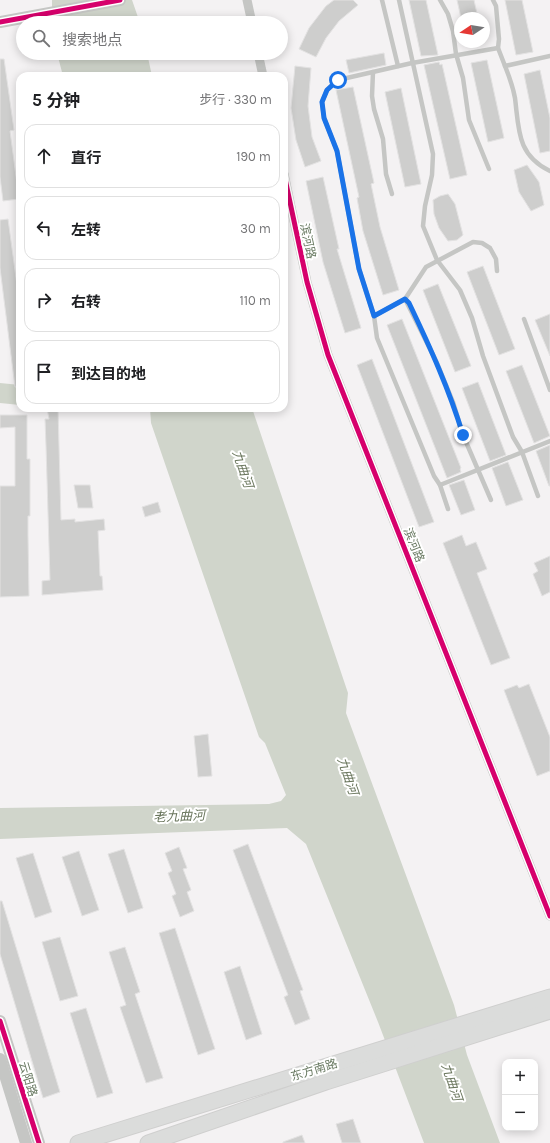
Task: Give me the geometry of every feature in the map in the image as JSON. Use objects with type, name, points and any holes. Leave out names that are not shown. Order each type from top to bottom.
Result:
[{"type":"main road","name":"东方南路","points":[[78,1143],[490,1014],[550,997]]},
{"type":"main road","name":"东方南路","points":[[148,1143],[360,1072],[550,1011]]},
{"type":"street","points":[[32,16],[120,0]]},
{"type":"street","points":[[247,0],[250,16]]},
{"type":"street","points":[[0,22],[16,19]]},
{"type":"street","points":[[260,60],[262,72]]},
{"type":"street","name":"滨河路","points":[[288,193],[307,282],[328,355],[550,916]]},
{"type":"street","name":"云阳路","points":[[0,1021],[38,1143]]},
{"type":"street","name":"云阳路","points":[[0,1059],[26,1143]]},
{"type":"lane","points":[[382,0],[398,66]]},
{"type":"lane","points":[[399,0],[433,154],[432,175],[424,206],[423,226],[436,260],[460,290],[472,318],[483,356],[513,437],[522,452],[538,496]]},
{"type":"lane","points":[[440,0],[448,14],[456,54],[463,78],[469,120],[489,169]]},
{"type":"lane","points":[[493,0],[496,6],[499,39],[498,48],[514,97],[519,134],[525,150],[533,160],[550,170]]},
{"type":"lane","points":[[448,509],[440,485],[434,476],[377,338],[374,316],[359,269],[337,151],[324,118],[322,102],[327,90],[338,80],[456,54],[498,48]]},
{"type":"lane","points":[[505,66],[550,56]]},
{"type":"lane","points":[[373,72],[372,96],[374,109],[383,139],[386,174],[392,194]]},
{"type":"lane","points":[[374,316],[405,299],[426,267],[436,260],[454,254],[463,246],[473,242],[482,243],[490,248],[496,259],[498,271]]},
{"type":"lane","points":[[405,299],[438,363],[453,402],[463,435],[491,500]]},
{"type":"lane","points":[[524,319],[550,390]]},
{"type":"lane","points":[[440,485],[550,440]]},
{"type":"water","points":[[52,0],[132,0],[138,16],[52,16]]},
{"type":"water","points":[[59,60],[149,60],[151,72],[62,72]]},
{"type":"water","points":[[0,383],[16,385],[16,405],[0,403]]},
{"type":"water","points":[[150,412],[253,412],[348,693],[346,713],[454,1005],[467,1055],[500,1143],[424,1143],[378,1022],[306,844],[287,828],[0,839],[0,808],[269,804],[281,801],[286,795],[265,743],[259,737],[151,423]]},
{"type":"building","points":[[334,0],[353,0],[358,5],[339,21],[326,38],[316,57],[299,49],[309,28],[326,6]]},
{"type":"building","points":[[409,0],[426,0],[438,55],[421,56]]},
{"type":"building","points":[[457,0],[474,0],[477,12],[460,12]]},
{"type":"building","points":[[505,0],[522,0],[533,52],[516,55]]},
{"type":"building","points":[[384,53],[386,65],[349,73],[346,60]]},
{"type":"building","points":[[0,59],[4,59],[14,130],[10,131],[16,176],[16,199],[3,201],[0,177]]},
{"type":"building","points":[[487,60],[504,138],[488,142],[471,63]]},
{"type":"building","points":[[439,62],[440,65],[442,64],[467,175],[450,179],[424,65]]},
{"type":"building","points":[[295,66],[311,68],[308,106],[312,137],[321,161],[305,167],[296,140],[291,108]]},
{"type":"building","points":[[540,70],[550,118],[550,151],[540,153],[524,74]]},
{"type":"building","points":[[353,87],[374,183],[371,184],[380,227],[399,290],[383,295],[363,231],[357,198],[359,197],[336,90]]},
{"type":"building","points":[[401,88],[421,184],[405,187],[385,92]]},
{"type":"building","points":[[527,165],[539,182],[544,205],[531,211],[519,192],[514,170]]},
{"type":"building","points":[[323,177],[339,249],[337,249],[361,328],[345,333],[323,262],[306,181]]},
{"type":"building","points":[[448,194],[455,204],[463,235],[457,240],[448,241],[439,228],[434,214],[433,200]]},
{"type":"building","points":[[8,219],[16,278],[16,387],[0,268],[0,220]]},
{"type":"building","points":[[483,266],[515,349],[499,355],[467,272]]},
{"type":"building","points":[[438,284],[471,366],[455,372],[423,290]]},
{"type":"building","points":[[550,314],[550,356],[535,320]]},
{"type":"building","points":[[402,319],[461,468],[461,472],[447,478],[387,325]]},
{"type":"building","points":[[372,359],[434,522],[419,527],[357,365]]},
{"type":"building","points":[[522,365],[550,436],[534,443],[506,371]]},
{"type":"building","points":[[478,382],[506,455],[490,461],[462,388]]},
{"type":"building","points":[[48,412],[58,412],[61,520],[75,519],[75,522],[104,519],[105,530],[98,531],[100,576],[102,576],[103,590],[42,595],[42,581],[50,580],[45,419],[49,419]]},
{"type":"building","points":[[0,415],[27,415],[27,459],[30,459],[30,516],[28,516],[29,596],[0,597],[0,486],[15,486],[15,427],[0,428]]},
{"type":"building","points":[[550,445],[550,486],[549,486],[536,451]]},
{"type":"building","points":[[508,462],[523,500],[506,506],[492,468]]},
{"type":"building","points":[[464,480],[475,510],[461,515],[449,485]]},
{"type":"building","points":[[74,485],[90,485],[93,508],[78,508]]},
{"type":"building","points":[[158,502],[161,512],[145,517],[142,507]]},
{"type":"building","points":[[462,535],[466,546],[476,542],[487,569],[477,573],[510,658],[491,665],[443,543]]},
{"type":"building","points":[[550,556],[550,592],[542,596],[533,574],[538,571],[534,563]]},
{"type":"building","points":[[529,684],[550,737],[550,771],[537,776],[504,690],[517,685],[519,688]]},
{"type":"building","points":[[208,734],[212,776],[198,777],[194,736]]},
{"type":"building","points":[[248,844],[303,990],[300,991],[310,1019],[295,1025],[284,997],[288,995],[233,850]]},
{"type":"building","points":[[179,847],[187,868],[183,869],[191,890],[187,892],[194,911],[180,917],[172,896],[176,894],[168,873],[172,871],[165,853]]},
{"type":"building","points":[[124,849],[143,908],[128,913],[108,854]]},
{"type":"building","points":[[79,851],[99,910],[82,916],[62,857]]},
{"type":"building","points":[[33,853],[52,912],[35,918],[16,858]]},
{"type":"building","points":[[0,901],[2,901],[60,1092],[43,1098],[0,954]]},
{"type":"building","points":[[175,928],[215,1049],[198,1055],[159,933]]},
{"type":"building","points":[[60,937],[78,996],[60,1001],[42,942]]},
{"type":"building","points":[[125,947],[140,992],[135,994],[163,1078],[146,1083],[120,1007],[126,1005],[109,952]]},
{"type":"building","points":[[240,966],[262,1034],[246,1040],[224,972]]},
{"type":"building","points":[[86,1008],[113,1093],[97,1098],[70,1013]]},
{"type":"building","points":[[353,1119],[361,1143],[342,1143],[336,1124]]},
{"type":"building","points":[[302,1135],[305,1143],[283,1143],[283,1142]]},
{"type":"cycle path","points":[[33,16],[120,0]]},
{"type":"cycle path","points":[[0,22],[16,19]]},
{"type":"cycle path","points":[[288,193],[307,282],[328,355],[550,916]]},
{"type":"cycle path","points":[[0,1021],[39,1143]]},
{"type":"route","points":[[338,80],[327,90],[322,102],[324,118],[337,151],[351,233],[359,269],[374,316],[405,299],[409,303],[438,363],[453,402],[463,435]]},
{"type":"water label","name":"九曲河","points":[[243,469]]},
{"type":"water label","name":"九曲河","points":[[348,776]]},
{"type":"water label","name":"老九曲河","points":[[179,816]]},
{"type":"water label","name":"九曲河","points":[[452,1082]]}]
